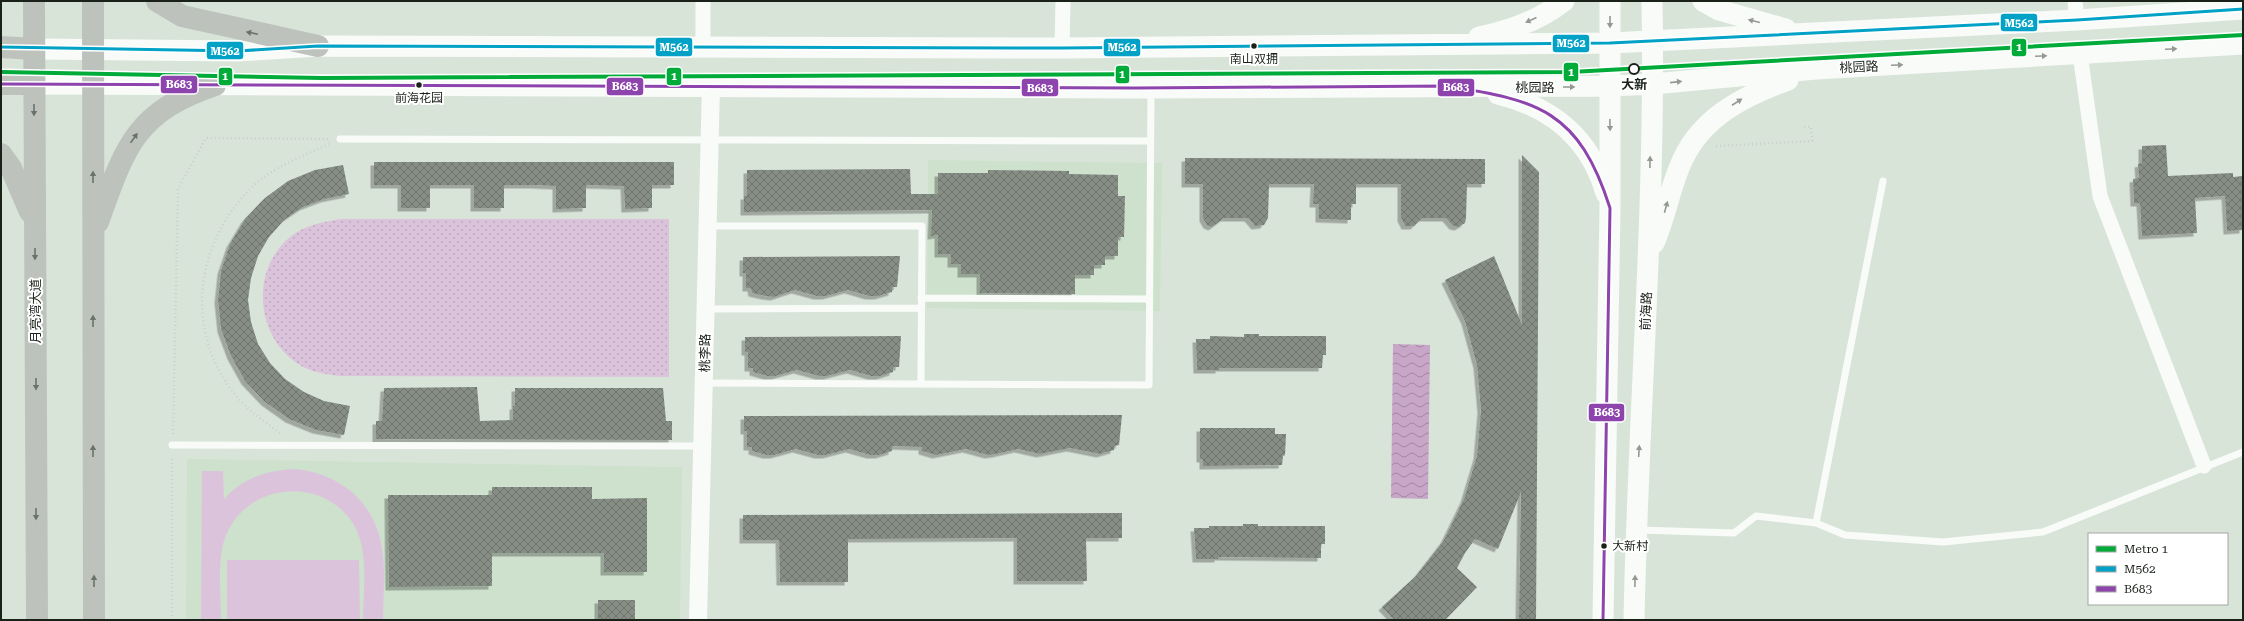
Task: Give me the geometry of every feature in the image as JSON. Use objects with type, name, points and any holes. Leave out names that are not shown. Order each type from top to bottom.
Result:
[{"type":"main road","name":"月亮湾大道","points":[[34,1],[37,620]]},
{"type":"main road","points":[[93,1],[94,620]]},
{"type":"main road","points":[[157,1],[182,16],[208,24],[318,46]]},
{"type":"main road","points":[[1442,45],[1485,36],[1519,26],[1549,12],[1564,1]]},
{"type":"main road","points":[[1603,620],[1610,208],[1610,1]]},
{"type":"main road","name":"前海路","points":[[1634,620],[1636,530],[1648,257],[1653,84],[1652,1]]},
{"type":"main road","points":[[1703,1],[1719,10],[1806,34]]},
{"type":"main road","points":[[1,47],[93,50],[238,51],[318,46],[1062,48],[1610,44],[1806,34],[2076,10],[2243,9]]},
{"type":"main road","name":"桃园路","points":[[34,84],[711,85],[1151,88],[1609,86],[1653,84],[1816,70],[2243,44]]},
{"type":"main road","points":[[1648,257],[1661,227],[1668,200],[1684,158],[1703,130],[1722,112],[1739,100],[1816,70]]},
{"type":"main road","points":[[1,84],[34,84]]},
{"type":"main road","points":[[93,238],[118,165],[136,134],[148,120],[173,102],[188,94],[215,85]]},
{"type":"main road","points":[[1446,86],[1488,92],[1522,100],[1560,121],[1577,139],[1594,162],[1603,183],[1610,208]]},
{"type":"main road","points":[[1,154],[24,193],[34,222]]},
{"type":"street","points":[[703,1],[703,48]]},
{"type":"street","points":[[1062,48],[1063,1]]},
{"type":"street","points":[[2080,54],[2100,196],[2204,466]]},
{"type":"street","name":"桃李路","points":[[698,620],[711,85]]},
{"type":"lane","points":[[704,383],[1149,385],[1151,88]]},
{"type":"lane","points":[[340,139],[710,141],[1150,140]]},
{"type":"lane","points":[[1816,523],[1882,181]]},
{"type":"lane","points":[[708,226],[922,226],[921,384]]},
{"type":"lane","points":[[922,298],[1149,299]]},
{"type":"lane","points":[[706,309],[921,308]]},
{"type":"lane","points":[[172,445],[703,446]]},
{"type":"lane","points":[[1636,530],[1734,533],[1756,516],[1816,523],[1845,535],[1943,542],[2043,532],[2172,481],[2204,466],[2243,452]]},
{"type":"path","points":[[1716,146],[1812,141],[1811,127],[1802,127]]},
{"type":"path","points":[[172,620],[172,445],[178,189],[206,138],[340,139]]},
{"type":"path","points":[[314,446],[281,433],[254,415],[232,391],[216,363],[205,332],[201,300],[205,268],[215,237],[231,210],[254,186],[280,167],[340,139]]},
{"type":"shaded area","points":[[928,160],[1162,163],[1160,311],[927,308]]},
{"type":"shaded area","points":[[341,219],[669,219],[669,377],[340,376],[313,371],[294,361],[280,347],[270,330],[264,311],[263,291],[267,271],[276,253],[290,237],[308,227]]},
{"type":"shaded area","points":[[187,459],[682,467],[680,620],[186,620]]},
{"type":"shaded area","points":[[295,469],[327,477],[341,484],[353,493],[364,505],[372,518],[378,533],[383,558],[383,620],[363,620],[364,560],[359,537],[355,527],[342,510],[325,498],[306,492],[286,492],[267,496],[250,505],[235,519],[225,538],[221,557],[221,620],[201,620],[202,471],[223,471],[224,499],[239,486],[256,476],[275,471]]},
{"type":"shaded area","points":[[227,560],[359,560],[360,620],[227,620]]},
{"type":"water","points":[[1393,344],[1430,345],[1428,499],[1391,498]]},
{"type":"building","points":[[2166,145],[2168,176],[2233,173],[2233,177],[2243,176],[2243,230],[2227,231],[2225,196],[2195,198],[2197,233],[2142,236],[2140,203],[2134,203],[2133,179],[2139,178],[2138,164],[2142,163],[2142,146]]},
{"type":"building","points":[[1522,155],[1539,172],[1536,620],[1519,620],[1521,492],[1498,549],[1475,539],[1465,553],[1457,568],[1477,587],[1445,620],[1394,620],[1382,607],[1416,576],[1444,540],[1464,499],[1477,456],[1481,410],[1477,365],[1465,321],[1445,280],[1494,256],[1522,325]]},
{"type":"building","points":[[1185,158],[1485,159],[1485,184],[1467,184],[1465,223],[1458,227],[1453,226],[1446,218],[1422,218],[1414,226],[1405,226],[1401,218],[1401,184],[1356,184],[1356,204],[1351,204],[1351,220],[1319,219],[1319,204],[1313,204],[1314,184],[1269,184],[1268,218],[1264,225],[1255,226],[1248,218],[1224,218],[1212,227],[1207,225],[1203,218],[1203,184],[1185,184]]},
{"type":"building","points":[[374,162],[674,162],[674,185],[652,185],[652,208],[625,209],[624,186],[586,185],[586,208],[556,209],[556,186],[504,185],[504,208],[474,208],[474,185],[430,185],[430,208],[401,208],[401,185],[374,185]]},
{"type":"building","points":[[343,165],[349,194],[324,199],[303,207],[284,220],[269,237],[258,256],[251,278],[248,300],[251,322],[258,344],[270,363],[285,379],[304,392],[324,401],[350,406],[344,435],[316,430],[289,419],[265,402],[245,381],[231,356],[221,329],[218,300],[221,271],[230,244],[245,219],[265,198],[288,181],[315,170]]},
{"type":"building","points":[[910,169],[911,194],[938,194],[938,173],[988,173],[988,170],[1069,171],[1069,174],[1118,175],[1118,196],[1125,196],[1124,237],[1118,237],[1118,256],[1105,256],[1105,265],[1094,265],[1094,275],[1075,275],[1075,294],[980,293],[980,274],[961,274],[961,264],[951,264],[951,254],[938,254],[938,235],[931,236],[932,210],[744,212],[744,196],[747,196],[747,170]]},
{"type":"building","points":[[900,256],[897,287],[892,287],[892,292],[878,296],[869,296],[848,290],[826,296],[817,296],[795,290],[774,297],[765,296],[752,293],[751,288],[746,288],[746,273],[743,273],[743,257]]},
{"type":"building","points":[[1244,334],[1259,334],[1259,336],[1326,336],[1326,355],[1323,355],[1322,368],[1219,368],[1219,370],[1197,370],[1196,339],[1210,339],[1210,336],[1244,337]]},
{"type":"building","points":[[901,336],[899,367],[893,367],[893,372],[880,376],[871,376],[850,370],[827,376],[819,376],[797,370],[775,376],[767,376],[753,372],[753,368],[748,368],[748,352],[745,352],[745,337]]},
{"type":"building","points":[[477,387],[480,421],[513,420],[515,388],[663,388],[666,421],[672,421],[672,440],[376,439],[376,421],[382,421],[384,388]]},
{"type":"building","points":[[1122,415],[1119,445],[1114,446],[1114,450],[1100,454],[1070,448],[1040,454],[1018,449],[988,455],[966,449],[936,455],[922,451],[922,447],[892,446],[892,451],[879,455],[870,455],[849,449],[826,455],[818,455],[796,449],[774,455],[766,455],[752,451],[752,447],[747,447],[747,431],[744,431],[744,416]]},
{"type":"building","points":[[1200,428],[1275,428],[1275,434],[1286,434],[1285,455],[1283,456],[1282,465],[1203,466],[1203,459],[1200,459]]},
{"type":"building","points":[[492,487],[592,487],[592,499],[647,498],[647,572],[604,572],[604,553],[492,553],[492,586],[389,587],[388,495],[492,495]]},
{"type":"building","points":[[1122,513],[1122,538],[1086,538],[1087,581],[1017,581],[1017,538],[848,539],[848,582],[780,582],[779,540],[743,540],[743,515]]},
{"type":"building","points":[[1243,524],[1258,524],[1258,526],[1325,526],[1325,544],[1321,544],[1321,558],[1218,557],[1218,559],[1196,559],[1194,528],[1209,528],[1209,526],[1243,526]]},
{"type":"building","points":[[598,600],[635,600],[635,620],[598,620]]},
{"type":"metro line","name":"1","points":[[1,72],[322,78],[1571,72],[2243,35]]},
{"type":"transit line","name":"M562","points":[[1,47],[238,51],[318,46],[1062,48],[1610,43],[2077,20],[2243,9]]},
{"type":"transit line","name":"B683","points":[[1,84],[1135,88],[1446,86],[1506,97],[1531,105],[1551,116],[1569,130],[1584,150],[1598,175],[1610,208],[1603,620]]},
{"type":"place","name":"南山双拥","points":[[1254,46]]},
{"type":"place","name":"大新","points":[[1634,69]]},
{"type":"place","name":"前海花园","points":[[419,85]]},
{"type":"place","name":"大新村","points":[[1604,546]]}]
